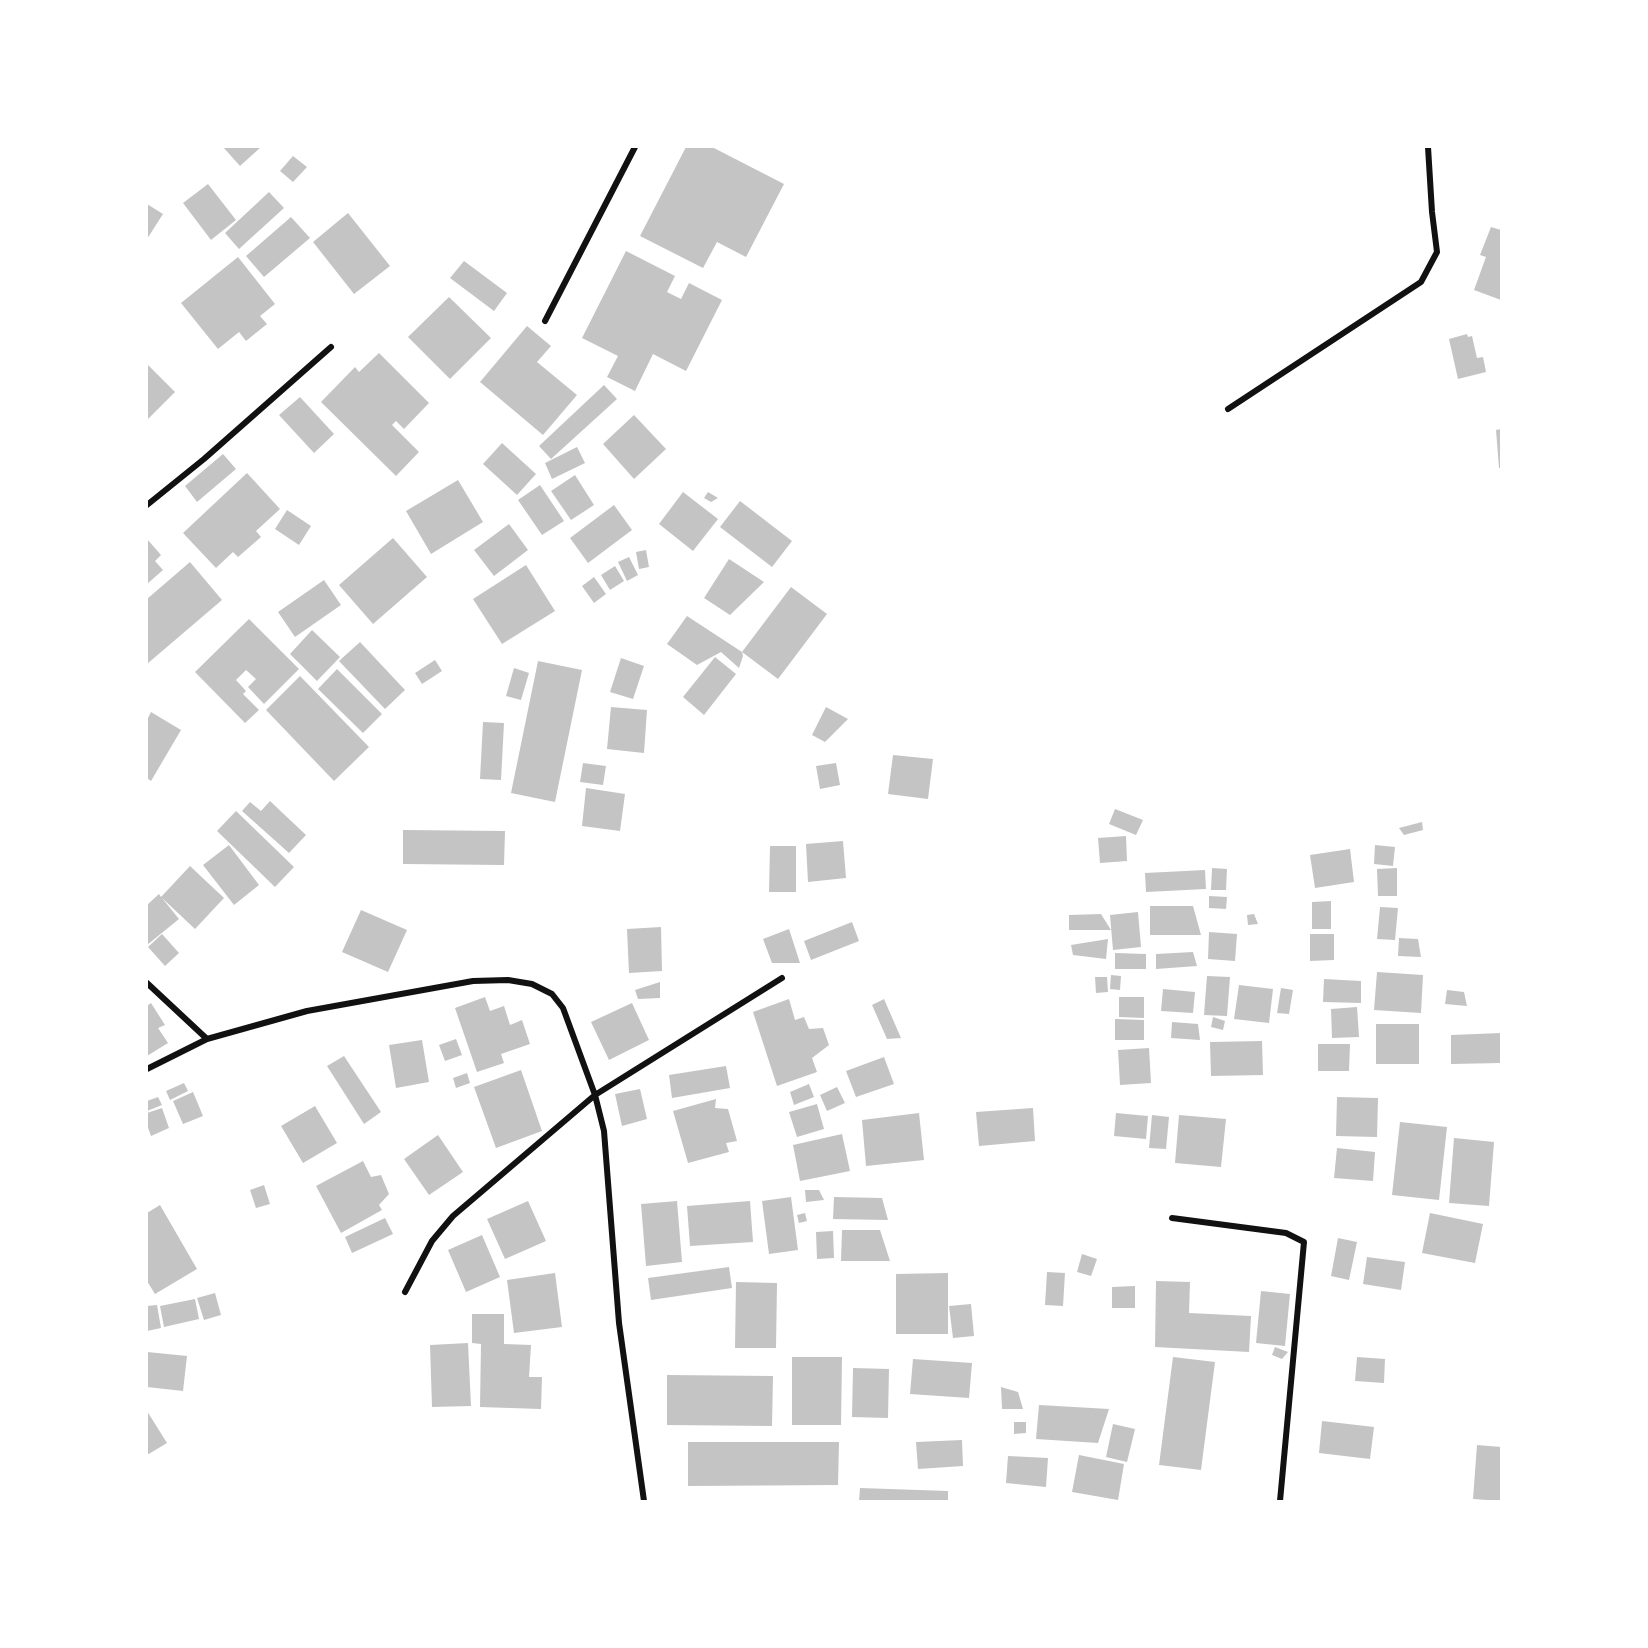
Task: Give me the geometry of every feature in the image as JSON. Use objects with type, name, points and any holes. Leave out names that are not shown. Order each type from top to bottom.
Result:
[{"type":"street","points":[[545,321],[635,147]]},
{"type":"street","points":[[1228,409],[1421,282],[1437,252],[1428,147]]},
{"type":"street","points":[[147,506],[331,347]]},
{"type":"street","points":[[405,1292],[432,1241],[453,1216],[595,1095],[782,978]]},
{"type":"street","points":[[147,1069],[207,1038],[307,1011],[472,981],[508,980],[532,984],[552,994],[563,1008],[595,1095],[604,1131],[619,1323],[644,1501]]},
{"type":"street","points":[[147,983],[207,1038]]},
{"type":"street","points":[[1172,1218],[1286,1233],[1304,1242],[1280,1501]]},
{"type":"building","points":[[223,147],[261,147],[240,166]]},
{"type":"building","points":[[686,147],[712,147],[784,184],[746,257],[717,242],[703,268],[640,236]]},
{"type":"building","points":[[293,156],[307,167],[293,182],[280,171]]},
{"type":"building","points":[[208,184],[236,220],[211,240],[183,203]]},
{"type":"building","points":[[269,192],[284,208],[239,249],[225,233]]},
{"type":"building","points":[[147,204],[163,214],[147,239]]},
{"type":"building","points":[[348,213],[390,266],[354,294],[313,242]]},
{"type":"building","points":[[291,217],[310,238],[264,277],[246,256]]},
{"type":"building","points":[[1491,227],[1501,230],[1501,300],[1474,290],[1486,257],[1480,255]]},
{"type":"building","points":[[626,251],[675,276],[667,292],[681,299],[689,283],[722,300],[686,371],[653,354],[635,391],[607,377],[618,356],[582,338]]},
{"type":"building","points":[[238,257],[275,304],[260,316],[267,324],[246,341],[239,332],[218,349],[181,303]]},
{"type":"building","points":[[464,261],[507,293],[494,311],[450,278]]},
{"type":"building","points":[[449,297],[491,338],[450,379],[408,337]]},
{"type":"building","points":[[527,326],[551,346],[537,362],[577,395],[543,435],[480,382]]},
{"type":"building","points":[[1467,334],[1468,337],[1472,336],[1477,358],[1483,357],[1486,372],[1458,379],[1449,339]]},
{"type":"building","points":[[379,353],[429,403],[404,429],[396,421],[392,425],[419,452],[396,476],[321,402],[355,367],[359,372]]},
{"type":"building","points":[[147,364],[175,392],[147,420]]},
{"type":"building","points":[[604,385],[617,399],[551,459],[539,446]]},
{"type":"building","points":[[300,397],[334,434],[314,453],[279,415]]},
{"type":"building","points":[[634,415],[666,449],[634,479],[603,444]]},
{"type":"building","points":[[1501,429],[1501,468],[1499,468],[1496,430]]},
{"type":"building","points":[[502,443],[536,474],[517,495],[483,464]]},
{"type":"building","points":[[577,447],[585,463],[552,479],[545,463]]},
{"type":"building","points":[[223,454],[236,469],[197,502],[185,486]]},
{"type":"building","points":[[247,473],[280,509],[256,531],[261,537],[238,557],[233,552],[216,568],[183,533]]},
{"type":"building","points":[[575,475],[594,505],[571,520],[551,491]]},
{"type":"building","points":[[458,480],[483,522],[431,554],[406,511]]},
{"type":"building","points":[[540,485],[564,521],[542,535],[518,500]]},
{"type":"building","points":[[683,492],[718,519],[693,551],[659,524]]},
{"type":"building","points":[[708,492],[718,498],[711,502],[704,498]]},
{"type":"building","points":[[740,501],[792,541],[772,567],[720,527]]},
{"type":"building","points":[[614,505],[632,530],[588,563],[570,538]]},
{"type":"building","points":[[287,510],[311,526],[299,545],[275,529]]},
{"type":"building","points":[[509,524],[528,550],[494,576],[474,550]]},
{"type":"building","points":[[393,538],[427,577],[373,624],[339,585]]},
{"type":"building","points":[[147,539],[161,555],[155,561],[163,570],[147,584]]},
{"type":"building","points":[[646,550],[649,567],[639,569],[636,552]]},
{"type":"building","points":[[629,557],[638,575],[627,581],[618,562]]},
{"type":"building","points":[[729,559],[764,582],[730,615],[704,598]]},
{"type":"building","points":[[190,562],[222,600],[147,664],[147,599]]},
{"type":"building","points":[[526,565],[555,611],[502,644],[473,599]]},
{"type":"building","points":[[615,566],[624,581],[610,590],[601,575]]},
{"type":"building","points":[[594,577],[606,594],[594,603],[582,586]]},
{"type":"building","points":[[324,580],[341,605],[295,637],[278,612]]},
{"type":"building","points":[[791,587],[827,614],[778,679],[742,652]]},
{"type":"building","points":[[687,616],[742,652],[739,668],[721,652],[697,665],[667,644]]},
{"type":"building","points":[[249,619],[299,669],[264,704],[248,687],[256,679],[246,670],[236,680],[246,691],[243,694],[259,710],[245,723],[195,672]]},
{"type":"building","points":[[312,630],[340,657],[317,681],[290,654]]},
{"type":"building","points":[[360,642],[405,690],[385,709],[339,661]]},
{"type":"building","points":[[715,657],[736,674],[704,715],[683,697]]},
{"type":"building","points":[[621,658],[644,666],[633,699],[610,692]]},
{"type":"building","points":[[435,660],[442,671],[422,684],[415,673]]},
{"type":"building","points":[[538,661],[582,670],[555,802],[511,793]]},
{"type":"building","points":[[514,668],[529,673],[521,700],[506,696]]},
{"type":"building","points":[[337,669],[382,714],[363,733],[318,689]]},
{"type":"building","points":[[300,676],[369,747],[334,781],[266,710]]},
{"type":"building","points":[[611,707],[647,710],[644,753],[607,749]]},
{"type":"building","points":[[826,707],[848,719],[825,742],[812,735]]},
{"type":"building","points":[[151,712],[181,730],[151,781],[147,778],[147,720]]},
{"type":"building","points":[[483,722],[504,723],[501,780],[480,779]]},
{"type":"building","points":[[893,755],[933,759],[928,799],[888,794]]},
{"type":"building","points":[[583,763],[606,766],[603,785],[580,782]]},
{"type":"building","points":[[836,763],[840,785],[820,789],[816,766]]},
{"type":"building","points":[[586,788],[625,794],[620,831],[582,826]]},
{"type":"building","points":[[270,801],[306,835],[289,853],[242,811],[250,802],[261,811]]},
{"type":"building","points":[[1115,809],[1143,820],[1136,835],[1109,824]]},
{"type":"building","points":[[236,811],[294,867],[275,887],[217,831]]},
{"type":"building","points":[[1422,822],[1423,830],[1404,835],[1399,828]]},
{"type":"building","points":[[403,830],[505,831],[504,865],[403,864]]},
{"type":"building","points":[[1126,836],[1127,861],[1100,863],[1098,838]]},
{"type":"building","points":[[843,841],[846,878],[808,882],[806,844]]},
{"type":"building","points":[[229,845],[259,885],[234,905],[203,865]]},
{"type":"building","points":[[1375,845],[1395,847],[1393,866],[1374,864]]},
{"type":"building","points":[[770,846],[796,846],[796,892],[769,892]]},
{"type":"building","points":[[1350,849],[1354,882],[1315,888],[1310,855]]},
{"type":"building","points":[[190,866],[224,898],[195,929],[162,898],[179,919],[147,945],[147,905],[159,894],[161,897]]},
{"type":"building","points":[[1212,868],[1227,869],[1226,890],[1211,890]]},
{"type":"building","points":[[1397,868],[1397,896],[1378,896],[1377,869]]},
{"type":"building","points":[[1205,870],[1206,889],[1146,892],[1145,873]]},
{"type":"building","points":[[1209,896],[1227,897],[1226,909],[1209,908]]},
{"type":"building","points":[[1331,901],[1331,929],[1312,929],[1312,902]]},
{"type":"building","points":[[1150,906],[1193,906],[1201,935],[1150,935]]},
{"type":"building","points":[[1380,907],[1398,908],[1395,940],[1377,939]]},
{"type":"building","points":[[361,910],[407,930],[388,972],[342,952]]},
{"type":"building","points":[[1138,912],[1141,947],[1113,950],[1110,915]]},
{"type":"building","points":[[1101,914],[1111,930],[1069,930],[1069,915]]},
{"type":"building","points":[[1254,914],[1258,924],[1248,925],[1247,915]]},
{"type":"building","points":[[852,922],[859,941],[811,960],[804,941]]},
{"type":"building","points":[[661,927],[662,971],[629,973],[627,929]]},
{"type":"building","points":[[789,929],[800,963],[772,963],[763,939]]},
{"type":"building","points":[[1209,932],[1237,934],[1235,961],[1208,959]]},
{"type":"building","points":[[162,934],[179,953],[165,966],[148,947]]},
{"type":"building","points":[[1310,934],[1334,934],[1334,960],[1310,961]]},
{"type":"building","points":[[1399,938],[1418,939],[1421,957],[1398,956]]},
{"type":"building","points":[[1108,939],[1106,959],[1073,955],[1071,945]]},
{"type":"building","points":[[1193,952],[1197,966],[1156,969],[1156,954]]},
{"type":"building","points":[[1115,953],[1146,954],[1146,969],[1115,969]]},
{"type":"building","points":[[1377,972],[1423,975],[1421,1013],[1374,1010]]},
{"type":"building","points":[[1111,975],[1121,976],[1120,990],[1110,989]]},
{"type":"building","points":[[1207,976],[1230,977],[1227,1016],[1204,1015]]},
{"type":"building","points":[[1095,977],[1107,977],[1108,992],[1096,993]]},
{"type":"building","points":[[1324,979],[1361,981],[1361,1003],[1323,1002]]},
{"type":"building","points":[[660,982],[660,998],[638,999],[635,990]]},
{"type":"building","points":[[1239,985],[1273,989],[1269,1023],[1234,1019]]},
{"type":"building","points":[[1281,988],[1293,990],[1289,1014],[1277,1013]]},
{"type":"building","points":[[1163,989],[1195,992],[1193,1013],[1161,1011]]},
{"type":"building","points":[[1447,990],[1464,992],[1467,1006],[1445,1004]]},
{"type":"building","points":[[485,997],[490,1011],[504,1006],[510,1025],[522,1020],[530,1044],[501,1054],[504,1063],[477,1072],[455,1008]]},
{"type":"building","points":[[1119,997],[1144,997],[1144,1018],[1119,1017]]},
{"type":"building","points":[[789,999],[795,1020],[804,1017],[809,1029],[823,1028],[829,1045],[812,1058],[817,1072],[777,1086],[753,1012]]},
{"type":"building","points":[[884,999],[901,1038],[887,1039],[872,1005]]},
{"type":"building","points":[[151,1003],[165,1025],[158,1028],[168,1043],[147,1056],[147,1006]]},
{"type":"building","points":[[632,1003],[649,1040],[609,1060],[591,1022]]},
{"type":"building","points":[[1357,1007],[1359,1037],[1332,1038],[1331,1009]]},
{"type":"building","points":[[1213,1017],[1225,1021],[1223,1030],[1211,1027]]},
{"type":"building","points":[[1115,1019],[1144,1020],[1144,1040],[1115,1040]]},
{"type":"building","points":[[1172,1022],[1198,1024],[1200,1040],[1171,1038]]},
{"type":"building","points":[[1376,1024],[1419,1024],[1419,1064],[1376,1064]]},
{"type":"building","points":[[1501,1033],[1501,1063],[1451,1064],[1451,1035]]},
{"type":"building","points":[[456,1039],[462,1055],[445,1061],[439,1045]]},
{"type":"building","points":[[422,1040],[429,1082],[396,1088],[389,1045]]},
{"type":"building","points":[[1262,1041],[1263,1075],[1211,1076],[1210,1042]]},
{"type":"building","points":[[1318,1044],[1350,1044],[1349,1071],[1318,1071]]},
{"type":"building","points":[[1149,1048],[1151,1083],[1120,1085],[1118,1050]]},
{"type":"building","points":[[344,1056],[381,1112],[364,1124],[327,1066]]},
{"type":"building","points":[[884,1057],[894,1084],[856,1097],[846,1071]]},
{"type":"building","points":[[726,1066],[730,1088],[672,1098],[669,1075]]},
{"type":"building","points":[[521,1070],[542,1131],[496,1148],[474,1087]]},
{"type":"building","points":[[467,1073],[470,1083],[456,1088],[453,1078]]},
{"type":"building","points":[[184,1083],[188,1091],[170,1100],[166,1091]]},
{"type":"building","points":[[809,1084],[814,1097],[794,1105],[790,1092]]},
{"type":"building","points":[[837,1087],[845,1103],[827,1111],[820,1095]]},
{"type":"building","points":[[640,1089],[647,1119],[622,1126],[615,1094]]},
{"type":"building","points":[[193,1092],[203,1116],[183,1124],[173,1101]]},
{"type":"building","points":[[158,1097],[162,1105],[147,1111],[147,1101]]},
{"type":"building","points":[[1337,1097],[1378,1098],[1377,1137],[1336,1136]]},
{"type":"building","points":[[716,1099],[715,1108],[728,1109],[737,1141],[726,1143],[729,1152],[688,1163],[673,1111]]},
{"type":"building","points":[[817,1104],[824,1129],[797,1137],[789,1112]]},
{"type":"building","points":[[315,1106],[337,1143],[303,1163],[281,1126]]},
{"type":"building","points":[[162,1108],[169,1128],[151,1136],[147,1125],[147,1113]]},
{"type":"building","points":[[1033,1108],[1035,1141],[979,1146],[976,1112]]},
{"type":"building","points":[[919,1113],[924,1160],[866,1166],[862,1120]]},
{"type":"building","points":[[1116,1113],[1148,1116],[1146,1139],[1114,1136]]},
{"type":"building","points":[[1152,1115],[1169,1117],[1166,1149],[1149,1148]]},
{"type":"building","points":[[1179,1115],[1226,1119],[1221,1167],[1175,1163]]},
{"type":"building","points":[[1400,1122],[1447,1127],[1439,1200],[1392,1195]]},
{"type":"building","points":[[842,1134],[850,1171],[800,1181],[793,1145]]},
{"type":"building","points":[[438,1135],[463,1172],[429,1195],[404,1159]]},
{"type":"building","points":[[1454,1138],[1494,1142],[1489,1206],[1449,1203]]},
{"type":"building","points":[[1337,1148],[1375,1152],[1373,1181],[1334,1178]]},
{"type":"building","points":[[363,1161],[371,1177],[381,1175],[389,1194],[379,1205],[382,1210],[341,1233],[316,1186]]},
{"type":"building","points":[[264,1185],[270,1204],[256,1208],[250,1190]]},
{"type":"building","points":[[805,1190],[819,1190],[824,1200],[806,1202]]},
{"type":"building","points":[[791,1197],[798,1250],[769,1254],[762,1201]]},
{"type":"building","points":[[834,1197],[882,1198],[888,1220],[833,1219]]},
{"type":"building","points":[[528,1201],[546,1241],[505,1259],[487,1219]]},
{"type":"building","points":[[677,1201],[682,1262],[646,1266],[641,1204]]},
{"type":"building","points":[[750,1201],[753,1242],[690,1246],[687,1206]]},
{"type":"building","points":[[160,1205],[197,1269],[155,1294],[147,1281],[147,1213]]},
{"type":"building","points":[[805,1213],[807,1221],[799,1223],[797,1215]]},
{"type":"building","points":[[1430,1213],[1483,1224],[1475,1263],[1422,1253]]},
{"type":"building","points":[[385,1218],[393,1234],[352,1253],[345,1237]]},
{"type":"building","points":[[842,1230],[880,1230],[890,1261],[841,1261]]},
{"type":"building","points":[[833,1231],[834,1258],[817,1259],[816,1232]]},
{"type":"building","points":[[482,1235],[500,1277],[466,1292],[448,1250]]},
{"type":"building","points":[[1338,1238],[1357,1242],[1349,1280],[1331,1276]]},
{"type":"building","points":[[1082,1254],[1097,1259],[1091,1276],[1077,1272]]},
{"type":"building","points":[[1367,1257],[1405,1262],[1401,1290],[1363,1284]]},
{"type":"building","points":[[729,1267],[732,1288],[651,1300],[648,1278]]},
{"type":"building","points":[[1047,1272],[1065,1273],[1063,1306],[1045,1305]]},
{"type":"building","points":[[555,1273],[562,1327],[514,1333],[507,1280]]},
{"type":"building","points":[[948,1273],[948,1334],[896,1334],[896,1274]]},
{"type":"building","points":[[1156,1281],[1190,1282],[1189,1313],[1251,1316],[1249,1352],[1155,1347]]},
{"type":"building","points":[[736,1282],[777,1283],[776,1348],[735,1348]]},
{"type":"building","points":[[1135,1286],[1135,1308],[1112,1308],[1112,1287]]},
{"type":"building","points":[[1261,1291],[1290,1294],[1285,1346],[1256,1343]]},
{"type":"building","points":[[215,1293],[221,1315],[204,1320],[197,1298]]},
{"type":"building","points":[[195,1299],[199,1319],[164,1327],[160,1306]]},
{"type":"building","points":[[971,1304],[974,1336],[953,1338],[949,1306]]},
{"type":"building","points":[[157,1305],[161,1328],[147,1331],[147,1306]]},
{"type":"building","points":[[472,1314],[504,1314],[504,1344],[531,1345],[529,1377],[542,1377],[541,1409],[480,1407],[481,1344],[472,1343]]},
{"type":"building","points":[[468,1343],[471,1406],[432,1407],[430,1345]]},
{"type":"building","points":[[1275,1347],[1288,1352],[1282,1359],[1272,1355]]},
{"type":"building","points":[[147,1352],[187,1356],[183,1391],[147,1387]]},
{"type":"building","points":[[792,1357],[842,1357],[841,1425],[792,1425]]},
{"type":"building","points":[[1173,1357],[1215,1362],[1201,1470],[1159,1465]]},
{"type":"building","points":[[1357,1357],[1385,1359],[1384,1383],[1355,1381]]},
{"type":"building","points":[[913,1359],[972,1363],[969,1398],[910,1394]]},
{"type":"building","points":[[853,1368],[889,1369],[888,1418],[852,1417]]},
{"type":"building","points":[[667,1375],[773,1376],[772,1426],[667,1425]]},
{"type":"building","points":[[1001,1387],[1018,1392],[1023,1409],[1002,1409]]},
{"type":"building","points":[[1039,1405],[1109,1409],[1098,1443],[1036,1439]]},
{"type":"building","points":[[147,1411],[167,1443],[147,1455]]},
{"type":"building","points":[[1322,1421],[1374,1427],[1370,1459],[1319,1453]]},
{"type":"building","points":[[1014,1422],[1026,1422],[1026,1433],[1014,1434]]},
{"type":"building","points":[[1113,1424],[1135,1429],[1127,1462],[1106,1457]]},
{"type":"building","points":[[962,1440],[963,1466],[918,1469],[916,1442]]},
{"type":"building","points":[[688,1442],[839,1442],[838,1485],[688,1486]]},
{"type":"building","points":[[1477,1445],[1501,1447],[1501,1501],[1473,1499]]},
{"type":"building","points":[[1079,1455],[1124,1464],[1118,1500],[1072,1492]]},
{"type":"building","points":[[1008,1456],[1048,1458],[1046,1487],[1006,1483]]},
{"type":"building","points":[[860,1488],[948,1491],[948,1501],[859,1501]]}]
